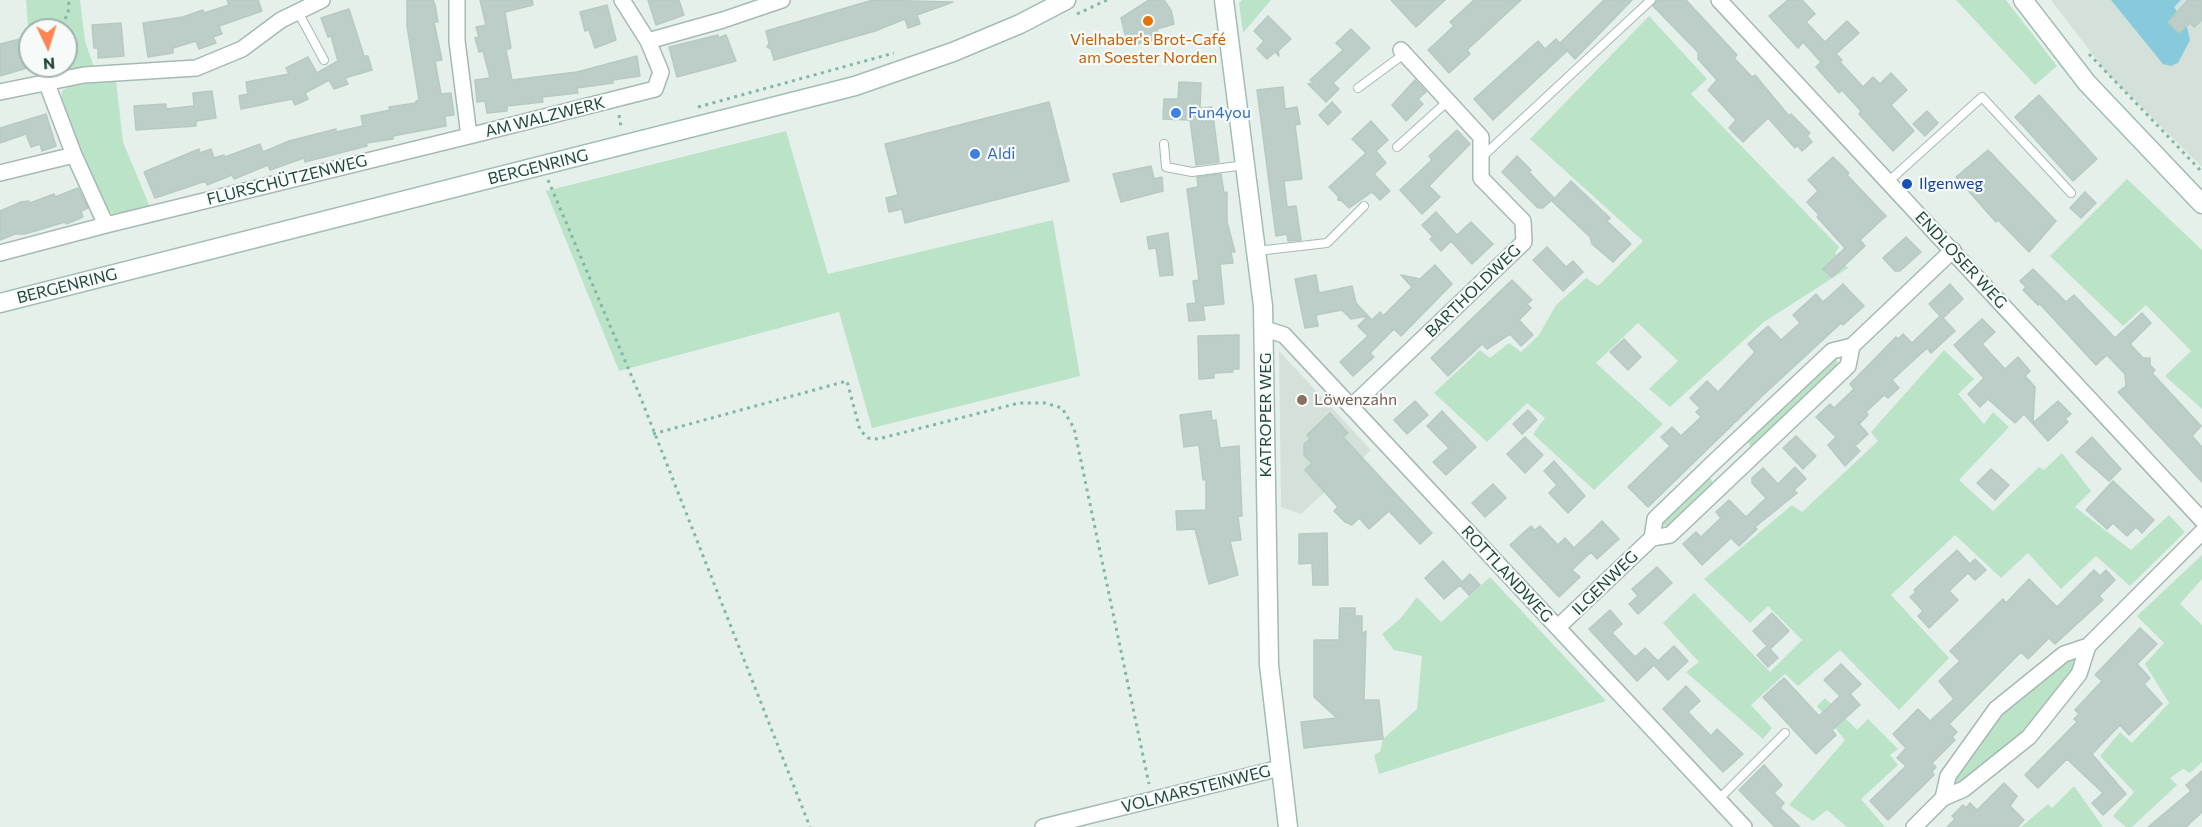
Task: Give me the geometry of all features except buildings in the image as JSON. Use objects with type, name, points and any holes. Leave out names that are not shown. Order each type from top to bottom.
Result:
[{"type":"main road","name":"BERGENRING","points":[[0,303],[855,86],[953,52],[1020,24],[1066,0]]},
{"type":"main road","points":[[2023,0],[2087,83],[2202,204]]},
{"type":"main road","name":"KATROPER WEG","points":[[1224,2],[1265,329],[1269,665],[1288,827]]},
{"type":"street","points":[[0,92],[84,75],[196,68],[242,49],[281,20],[322,0]]},
{"type":"street","name":"AM WALZWERK","points":[[457,0],[457,41],[469,136],[655,89],[661,72],[648,41],[622,0]]},
{"type":"street","points":[[648,41],[782,0]]},
{"type":"street","name":"ENDLOSER WEG","points":[[1719,0],[2202,520]]},
{"type":"street","name":"BARTHOLDWEG","points":[[1351,407],[1524,242],[1524,221],[1481,178],[1481,137],[1403,52]]},
{"type":"street","points":[[47,84],[74,155],[106,225]]},
{"type":"street","name":"FLURSCHÜTZENWEG","points":[[0,253],[469,136]]},
{"type":"street","points":[[0,173],[74,155]]},
{"type":"street","name":"ILGENWEG","points":[[1652,538],[1655,519],[1712,464],[1832,351],[1852,346],[1953,250]]},
{"type":"street","name":"ROTTLANDWEG","points":[[1265,329],[1284,335],[1744,827]]},
{"type":"street","name":"ILGENWEG","points":[[1558,627],[1652,538],[1670,535],[1848,366],[1852,346]]},
{"type":"street","points":[[1943,798],[1948,776],[1996,709],[2064,654],[2088,646],[2202,532]]},
{"type":"street","points":[[1914,827],[1943,798],[1964,789],[2029,737],[2079,674],[2088,646]]},
{"type":"street","name":"VOLMARSTEINWEG","points":[[1043,827],[1280,768]]},
{"type":"lane","points":[[1481,158],[1651,0]]},
{"type":"lane","points":[[298,12],[324,60]]},
{"type":"lane","points":[[1358,88],[1403,52]]},
{"type":"lane","points":[[1889,181],[1982,98],[2071,193]]},
{"type":"lane","points":[[1397,147],[1448,101]]},
{"type":"lane","points":[[1164,144],[1166,167],[1192,172],[1245,165]]},
{"type":"lane","points":[[1257,251],[1327,243],[1364,206]]},
{"type":"lane","points":[[1718,800],[1785,733]]},
{"type":"path","points":[[65,18],[68,15],[69,0]]},
{"type":"path","points":[[2085,50],[2202,172]]},
{"type":"path","points":[[690,109],[894,52]]},
{"type":"path","points":[[610,130],[621,128]]},
{"type":"path","points":[[548,180],[640,396],[652,434],[810,827]]},
{"type":"path","points":[[652,434],[847,381],[860,430],[868,438],[878,439],[1019,403],[1045,403],[1062,408],[1074,428],[1152,800]]},
{"type":"shaded area","points":[[2051,0],[2202,0],[2202,167],[2107,73]]},
{"type":"shaded area","name":"Löwenzahn","points":[[1279,351],[1371,450],[1301,514],[1281,507]]},
{"type":"green space","points":[[26,0],[80,0],[85,41],[95,70],[78,73],[78,18],[28,18]]},
{"type":"green space","points":[[1242,0],[1271,0],[1243,33],[1239,3]]},
{"type":"green space","points":[[1956,0],[2006,0],[2057,66],[2035,85]]},
{"type":"green space","points":[[1649,16],[1707,79],[1691,94],[1839,247],[1835,253],[1848,268],[1764,322],[1670,407],[1649,389],[1678,361],[1638,323],[1596,363],[1663,424],[1594,490],[1533,434],[1545,418],[1527,403],[1487,442],[1434,393],[1480,350],[1490,358],[1509,343],[1521,352],[1539,335],[1556,305],[1586,278],[1598,286],[1643,241],[1530,139]]},
{"type":"green space","points":[[116,81],[123,142],[150,207],[116,215],[107,211],[101,203],[61,102],[62,91],[70,85]]},
{"type":"green space","points":[[786,131],[828,274],[1053,220],[1080,376],[872,428],[839,312],[619,371],[546,191]]},
{"type":"green space","points":[[2127,179],[2202,250],[2202,409],[2165,376],[2191,351],[2146,305],[2123,326],[2050,256]]},
{"type":"green space","points":[[1944,350],[1974,379],[1958,394],[1984,424],[1993,412],[2009,427],[1959,480],[1993,511],[2039,467],[2044,470],[2062,453],[2091,491],[2075,507],[2131,550],[2169,515],[2185,532],[2130,586],[2096,556],[2061,589],[2028,553],[2001,578],[1955,535],[1891,595],[1949,658],[1899,710],[1840,650],[1798,686],[1785,674],[1751,705],[1772,728],[1763,739],[1686,672],[1699,662],[1663,623],[1694,593],[1770,672],[1802,640],[1768,606],[1750,623],[1704,579],[1792,505],[1802,512],[1878,441],[1871,432]]},
{"type":"green space","points":[[1836,359],[1839,366],[1755,447],[1751,447],[1748,441]]},
{"type":"green space","points":[[1711,479],[1714,486],[1670,527],[1663,525],[1664,521],[1706,480]]},
{"type":"green space","points":[[2202,555],[2202,579],[2180,604],[2202,625],[2202,762],[2190,773],[2183,769],[2170,778],[2177,785],[2132,827],[2126,827],[2113,816],[2134,792],[2100,756],[2120,732],[2132,743],[2169,703],[2145,664],[2164,643],[2137,616]]},
{"type":"green space","points":[[1490,577],[1606,701],[1379,774],[1374,755],[1380,752],[1383,739],[1417,709],[1422,656],[1394,650],[1382,634],[1401,618],[1417,597],[1441,622]]},
{"type":"green space","points":[[2072,655],[2077,655],[2079,665],[2026,734],[1964,785],[1954,785],[1952,783],[2008,707]]},
{"type":"green space","points":[[1825,698],[1857,730],[1868,719],[1898,749],[1890,755],[1898,765],[1861,799],[1885,827],[1847,827],[1827,810],[1813,821],[1789,805],[1845,740],[1817,706]]},
{"type":"green space","points":[[2074,786],[2103,827],[2021,827],[2048,804],[2052,808]]},
{"type":"water","points":[[2111,0],[2181,0],[2174,7],[2187,27],[2190,40],[2178,63],[2171,66],[2163,64]]},
{"type":"place","name":"Vielhaber's Brot-Café am Soester Norden","points":[[1148,21]]},
{"type":"place","name":"Fun4you","points":[[1176,113]]},
{"type":"place","name":"Aldi","points":[[975,154]]},
{"type":"place","name":"Ilgenweg","points":[[1907,184]]},
{"type":"place","name":"Löwenzahn","points":[[1302,400]]}]
